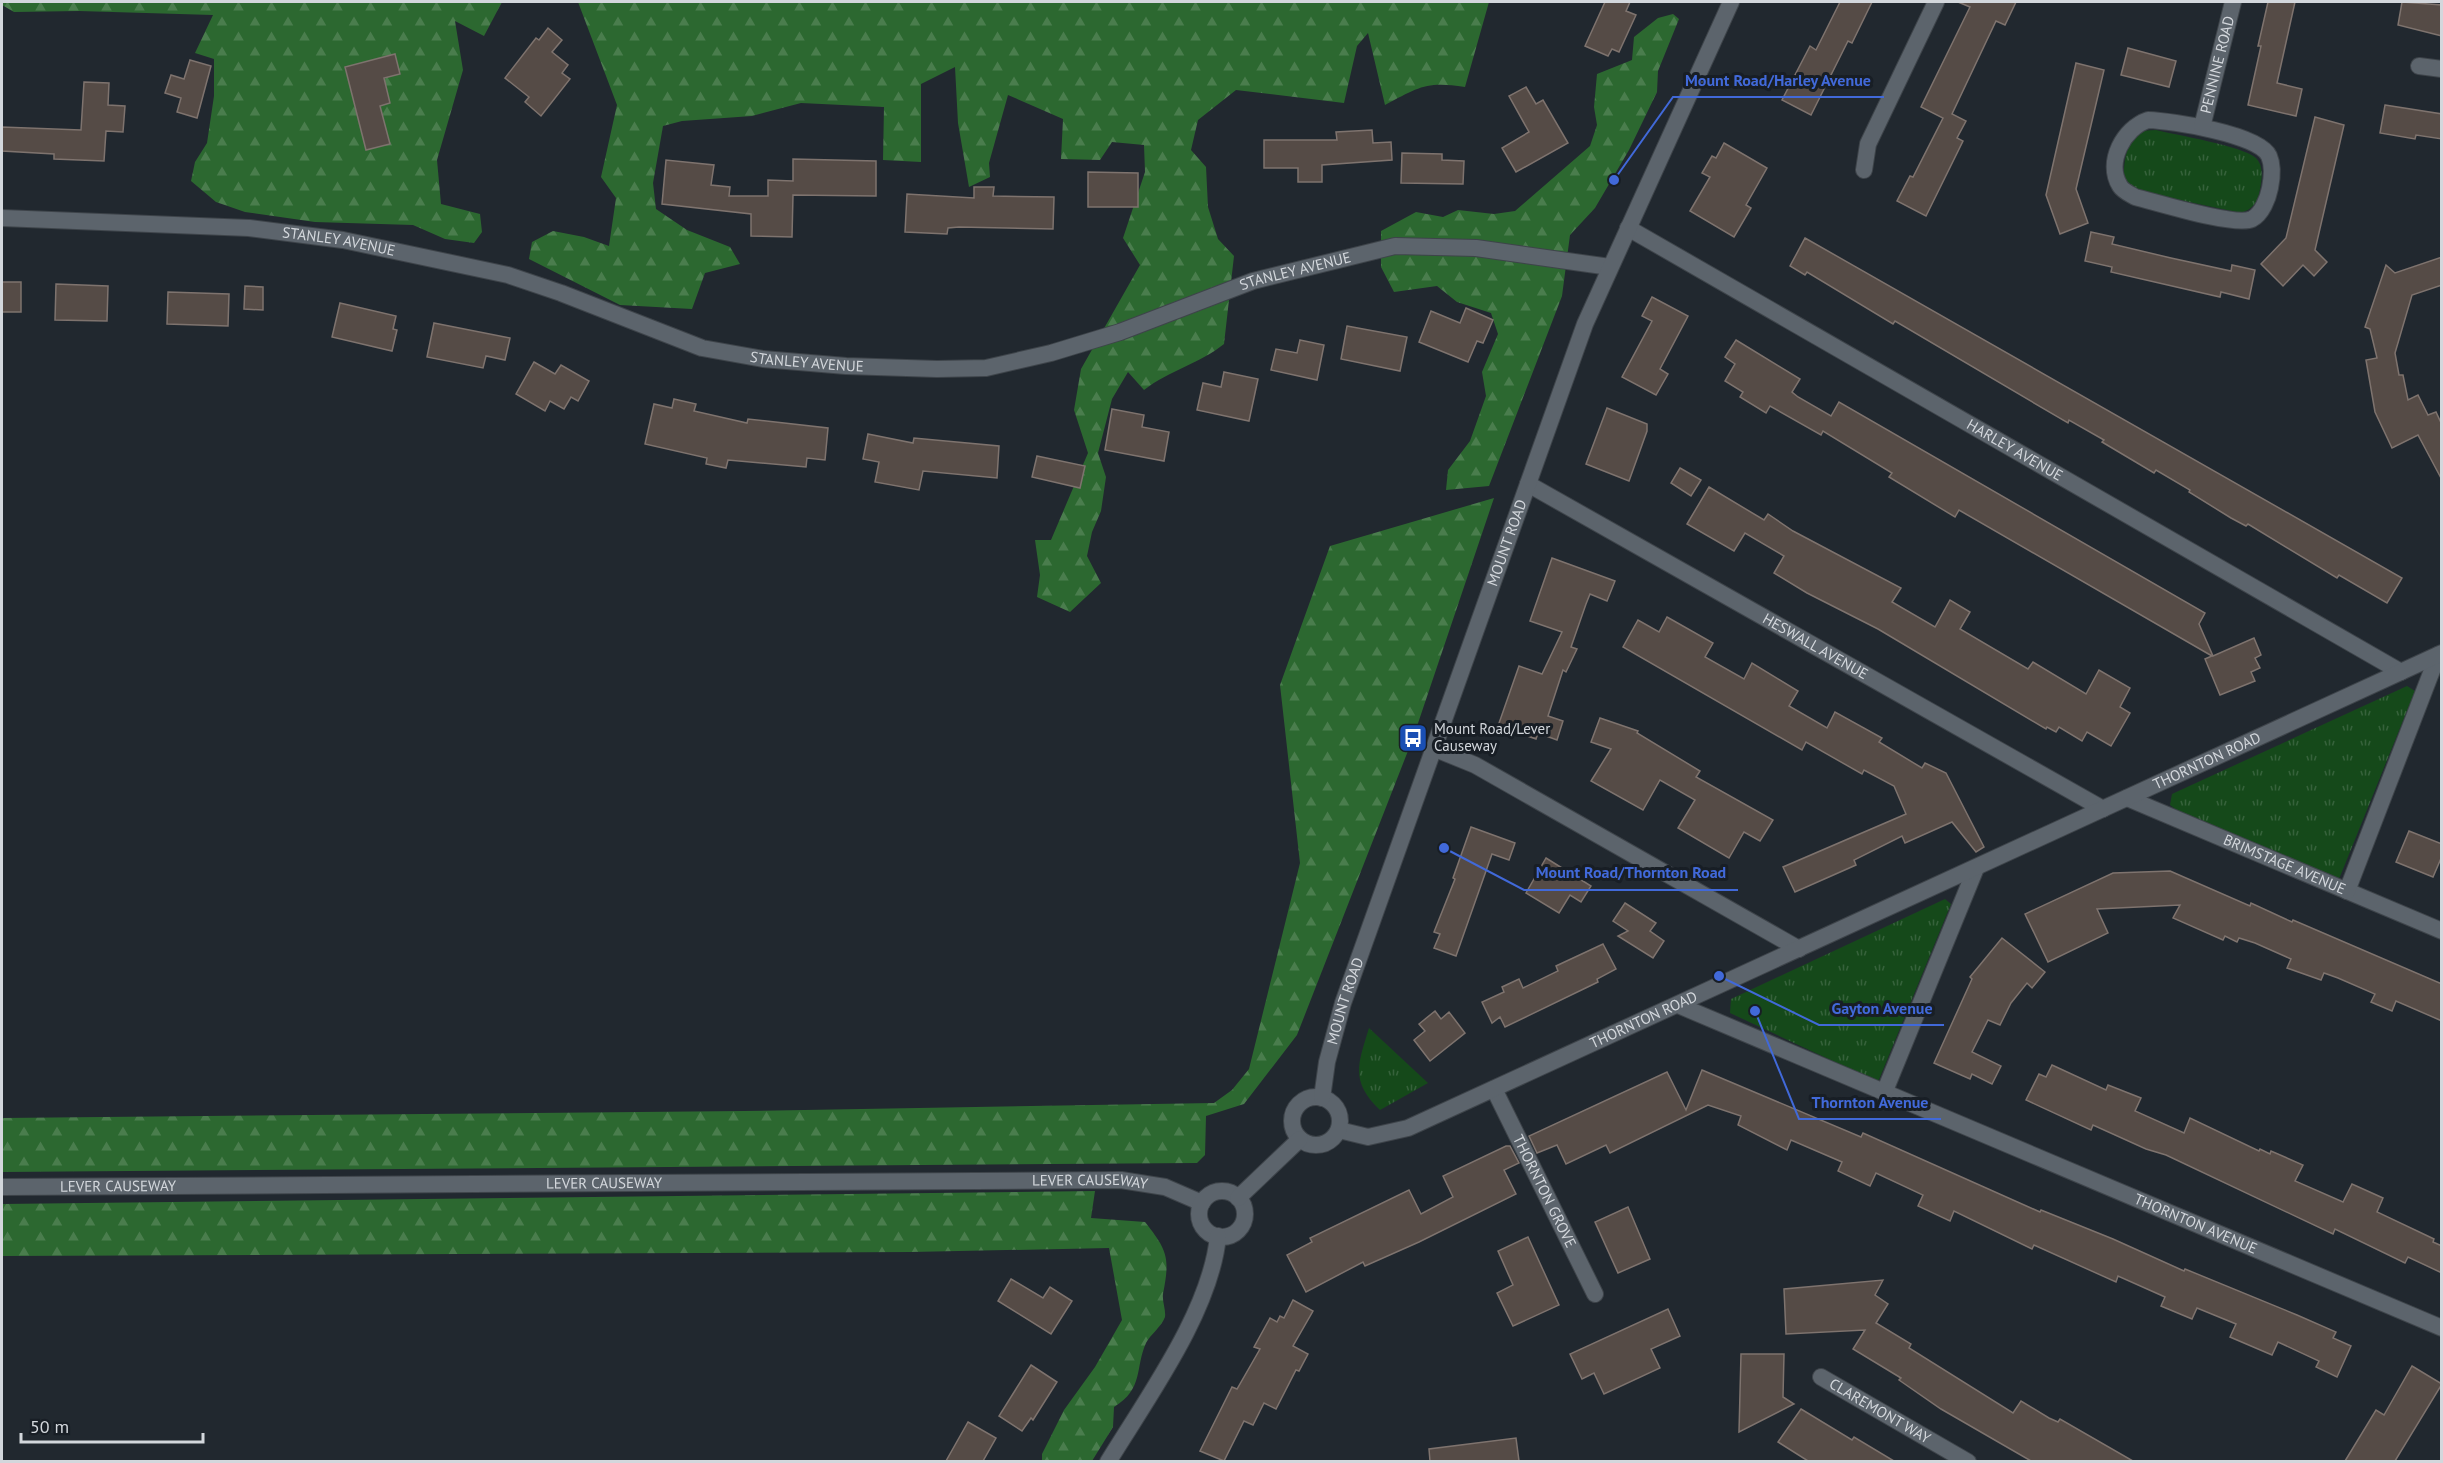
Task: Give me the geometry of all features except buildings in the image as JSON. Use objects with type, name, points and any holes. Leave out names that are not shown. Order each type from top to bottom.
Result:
[{"type":"street","name":"MOUNT ROAD","points":[[1322,1098],[1327,1062],[1343,1003],[1585,324],[1731,2]]},
{"type":"street","points":[[1864,170],[1868,144],[1935,2]]},
{"type":"street","name":"PENNINE ROAD","points":[[2202,127],[2233,2]]},
{"type":"street","points":[[2419,66],[2442,69]]},
{"type":"street","name":"PENNINE ROAD","points":[[2148,120],[2202,127],[2259,146],[2269,155],[2272,168],[2270,189],[2264,207],[2252,219],[2233,221],[2135,197],[2121,188],[2115,176],[2116,160],[2123,137],[2137,124],[2148,120]]},
{"type":"street","name":"STANLEY AVENUE","points":[[2,218],[238,228],[343,240],[508,275],[561,293],[702,348],[763,359],[925,369],[986,368],[1051,353],[1120,332],[1253,281],[1395,246],[1476,248],[1610,267]]},
{"type":"street","name":"HARLEY AVENUE","points":[[1628,228],[2401,672]]},
{"type":"street","name":"HESWALL AVENUE","points":[[1528,484],[2103,809]]},
{"type":"street","name":"THORNTON ROAD","points":[[1339,1130],[1368,1137],[1408,1128],[2440,654]]},
{"type":"street","name":"THORNTON ROAD","points":[[2347,891],[2440,654]]},
{"type":"street","points":[[1433,748],[1475,765],[1799,949]]},
{"type":"street","name":"BRIMSTAGE AVENUE","points":[[2127,798],[2442,931]]},
{"type":"street","points":[[1884,1093],[1976,868]]},
{"type":"street","name":"THORNTON AVENUE","points":[[1678,1005],[2442,1328]]},
{"type":"street","name":"THORNTON GROVE","points":[[1494,1089],[1595,1294]]},
{"type":"street","points":[[1322,1098],[1329,1101],[1339,1113],[1339,1130],[1329,1142],[1321,1145],[1311,1144],[1300,1139],[1293,1125],[1295,1111],[1305,1100],[1322,1098]]},
{"type":"street","points":[[1238,1198],[1300,1139]]},
{"type":"street","name":"LEVER CAUSEWAY","points":[[2,1187],[1121,1180],[1165,1187],[1202,1203]]},
{"type":"street","points":[[1219,1192],[1233,1194],[1245,1210],[1242,1224],[1232,1235],[1211,1234],[1201,1224],[1202,1203],[1206,1197],[1219,1192]]},
{"type":"street","points":[[1108,1461],[1167,1365],[1209,1282],[1218,1236]]},
{"type":"street","name":"CLAREMONT WAY","points":[[1821,1377],[1968,1461]]},
{"type":"green space","points":[[2,2],[502,2],[484,36],[455,21],[463,70],[437,160],[441,204],[480,214],[482,232],[474,243],[445,239],[413,225],[315,222],[245,212],[216,202],[191,181],[195,162],[207,143],[214,96],[214,59],[195,53],[213,15],[79,11],[14,12],[2,5]]},
{"type":"green space","points":[[578,2],[1489,2],[1465,87],[1432,85],[1423,87],[1385,105],[1368,33],[1357,46],[1344,103],[1236,90],[1198,120],[1191,150],[1206,167],[1208,207],[1218,239],[1234,256],[1224,344],[1144,390],[1128,372],[1112,399],[1098,453],[1106,477],[1101,511],[1092,532],[1087,556],[1101,583],[1070,612],[1037,597],[1040,575],[1035,540],[1051,540],[1088,453],[1074,410],[1081,369],[1140,265],[1123,238],[1145,172],[1144,145],[1112,142],[1100,160],[1061,159],[1063,119],[1008,95],[989,163],[990,177],[969,187],[958,123],[955,67],[921,84],[921,162],[883,160],[884,107],[801,103],[752,116],[682,121],[663,126],[653,183],[656,209],[687,230],[730,247],[740,264],[705,273],[692,309],[620,305],[529,259],[532,242],[553,231],[584,237],[609,246],[616,198],[601,177],[617,105]]},
{"type":"green space","points":[[1673,14],[1679,19],[1658,71],[1657,92],[1629,150],[1595,208],[1570,235],[1562,296],[1489,486],[1446,490],[1448,470],[1470,441],[1486,396],[1482,372],[1498,334],[1491,313],[1457,302],[1437,286],[1394,292],[1381,267],[1381,231],[1416,212],[1443,217],[1458,210],[1494,214],[1515,211],[1590,146],[1597,125],[1594,107],[1597,74],[1632,60],[1634,37],[1658,18]]},
{"type":"green space","points":[[2156,130],[2224,145],[2256,158],[2262,177],[2259,194],[2254,204],[2241,213],[2137,191],[2124,181],[2128,148],[2138,131]]},
{"type":"green space","points":[[1494,498],[1413,738],[1297,1035],[1244,1104],[1206,1116],[1205,1155],[1197,1163],[2,1172],[2,1118],[744,1111],[1214,1103],[1232,1090],[1249,1069],[1300,863],[1280,685],[1330,546]]},
{"type":"green space","points":[[2407,686],[2415,691],[2339,879],[2179,812],[2170,805],[2172,794]]},
{"type":"green space","points":[[1945,899],[1951,904],[1878,1082],[1730,1013],[1731,999]]},
{"type":"green space","points":[[1369,1028],[1428,1083],[1380,1110],[1370,1100],[1360,1081],[1360,1062]]},
{"type":"green space","points":[[1095,1191],[1091,1218],[1145,1222],[1163,1248],[1166,1272],[1163,1297],[1165,1317],[1146,1343],[1134,1385],[1124,1400],[1114,1407],[1113,1427],[1092,1461],[1042,1461],[1042,1454],[1064,1410],[1095,1367],[1122,1320],[1109,1248],[911,1252],[2,1256],[2,1204]]},
{"type":"place","name":"Mount Road/Harley Avenue","points":[[1614,180]]},
{"type":"place","name":"Mount Road/Lever Causeway","points":[[1413,738]]},
{"type":"place","name":"Mount Road/Thornton Road","points":[[1444,848]]},
{"type":"place","name":"Gayton Avenue","points":[[1719,976]]},
{"type":"place","name":"Thornton Avenue","points":[[1755,1011]]}]
